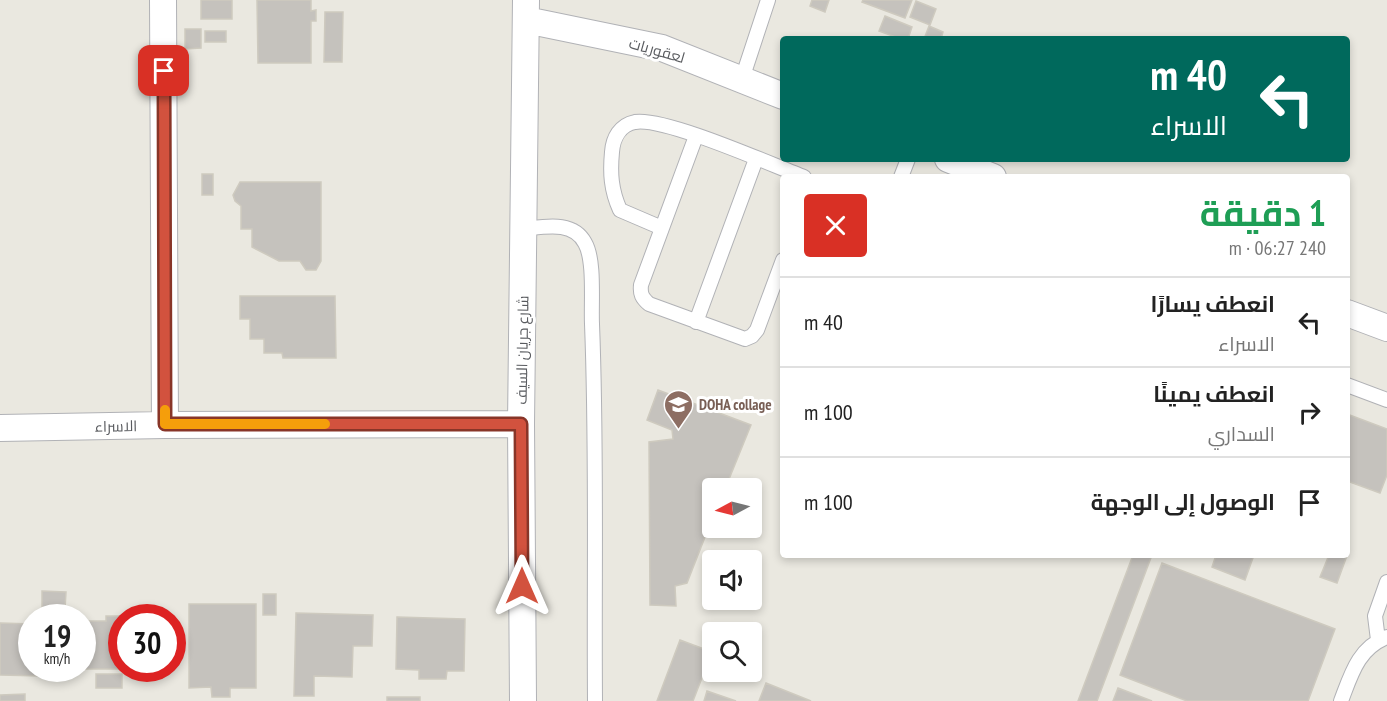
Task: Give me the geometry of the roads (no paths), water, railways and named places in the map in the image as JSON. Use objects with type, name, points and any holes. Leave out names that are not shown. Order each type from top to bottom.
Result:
[{"type":"street","points":[[163,0],[165,424]]},
{"type":"street","name":"لعقوريات","points":[[526,10],[662,48],[780,95]]},
{"type":"street","name":"شارع جريان السيف","points":[[523,701],[521,424],[526,10]]},
{"type":"street","points":[[956,162],[986,174]]},
{"type":"street","points":[[1350,314],[1387,328]]},
{"type":"street","name":"الاسراء","points":[[0,428],[165,424],[521,424]]},
{"type":"lane","points":[[742,79],[768,0]]},
{"type":"lane","points":[[662,228],[620,210],[614,196],[610,180],[613,143],[618,132],[635,122],[650,123],[696,136],[796,174]]},
{"type":"lane","points":[[696,136],[640,292],[649,303],[745,339],[757,330],[780,268]]},
{"type":"lane","points":[[696,322],[756,159]]},
{"type":"lane","points":[[523,229],[561,226],[574,230],[585,243],[590,261],[594,364],[595,701]]},
{"type":"lane","points":[[1350,386],[1387,400]]},
{"type":"lane","points":[[1341,701],[1356,662],[1366,650],[1383,638],[1375,616],[1387,582]]},
{"type":"place","name":"DOHA collage","points":[[678,430]]}]
